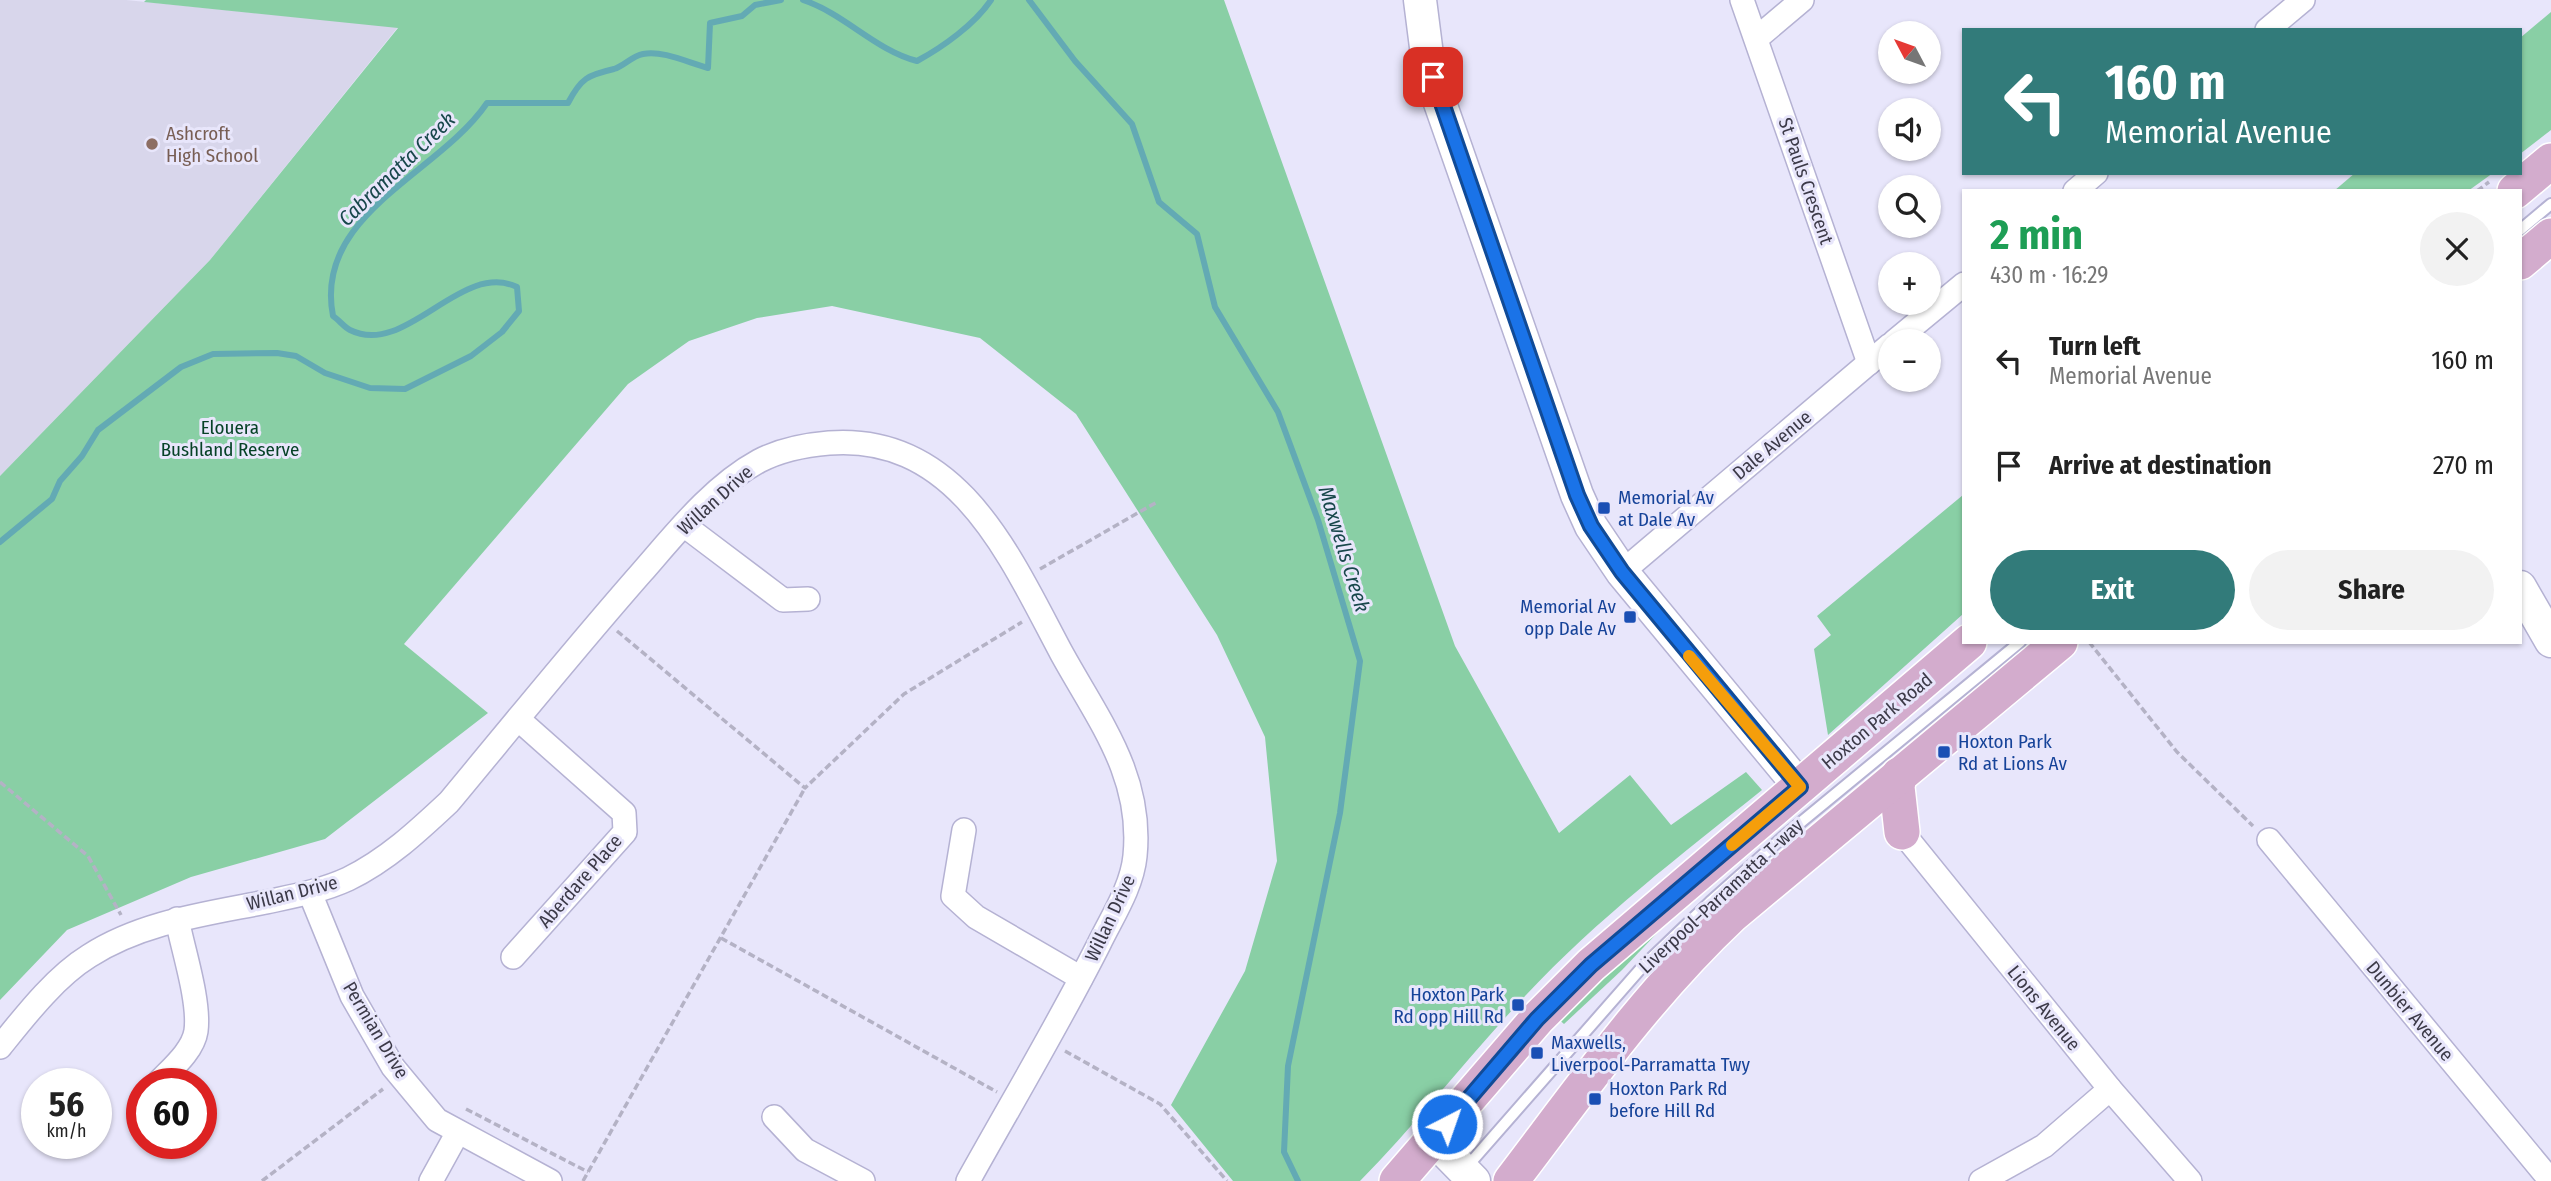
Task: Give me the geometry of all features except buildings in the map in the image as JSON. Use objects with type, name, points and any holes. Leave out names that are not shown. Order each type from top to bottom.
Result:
[{"type":"main road","points":[[2517,189],[2551,162]]},
{"type":"main road","points":[[2522,260],[2551,236]]},
{"type":"main road","name":"Hoxton Park Road","points":[[1511,1181],[1665,981],[1732,915],[1814,804],[1967,644]]},
{"type":"main road","name":"Hoxton Park Road","points":[[1397,1181],[1537,1019],[1591,965],[1814,804],[1899,775],[2058,644]]},
{"type":"main road","points":[[1899,775],[1897,787],[1902,832]]},
{"type":"street","points":[[1420,0],[1427,55],[1439,100],[1577,495],[1591,526],[1622,572],[1814,804]]},
{"type":"street","name":"St Pauls Crescent","points":[[1742,0],[1870,363]]},
{"type":"street","points":[[1757,38],[1802,0]]},
{"type":"street","points":[[2269,28],[2303,0]]},
{"type":"street","points":[[2077,189],[2094,175]]},
{"type":"street","points":[[1910,329],[1962,286]]},
{"type":"street","name":"Dale Avenue","points":[[1622,572],[1878,356]]},
{"type":"street","name":"Willan Drive","points":[[0,1047],[49,991],[87,957],[131,935],[177,919],[310,893],[348,879],[413,836],[449,802],[602,618],[685,526],[733,479],[759,461],[788,450],[849,441],[884,447],[915,459],[947,480],[970,501],[1023,579],[1122,760],[1136,812],[1135,863],[1123,896],[1048,1041],[968,1181]]},
{"type":"street","points":[[685,526],[783,600],[808,599]]},
{"type":"street","points":[[2522,590],[2551,640]]},
{"type":"street","name":"Aberdare Place","points":[[513,957],[625,832],[625,813],[518,719]]},
{"type":"street","points":[[964,830],[953,896],[976,917],[1082,978]]},
{"type":"street","name":"Lions Avenue","points":[[1902,832],[2110,1089],[2190,1181]]},
{"type":"street","name":"Dunbier Avenue","points":[[2269,840],[2551,1181]]},
{"type":"street","name":"Permian Drive","points":[[310,893],[352,996],[401,1076],[437,1120],[550,1181]]},
{"type":"street","points":[[172,1068],[183,1056],[196,1032],[193,1000],[177,919]]},
{"type":"street","points":[[1981,1181],[2044,1146],[2110,1089]]},
{"type":"street","points":[[774,1117],[806,1150],[863,1181]]},
{"type":"street","points":[[431,1181],[458,1132]]},
{"type":"street","points":[[1434,1140],[1464,1177]]},
{"type":"lane","points":[[2522,228],[2551,204]]},
{"type":"lane","name":"Liverpool–Parramatta T-way","points":[[1464,1177],[1643,966],[1814,804],[2017,644]]},
{"type":"path","points":[[1023,579],[1157,502]]},
{"type":"path","points":[[583,1181],[805,788],[904,694],[1039,612]]},
{"type":"path","points":[[602,618],[805,788]]},
{"type":"path","points":[[2091,644],[2177,752],[2269,840]]},
{"type":"path","points":[[0,782],[88,856],[131,935]]},
{"type":"path","points":[[721,938],[1013,1101]]},
{"type":"path","points":[[1048,1041],[1160,1104],[1227,1181]]},
{"type":"path","points":[[262,1181],[401,1076]]},
{"type":"path","points":[[460,1106],[589,1172]]},
{"type":"shaded area","name":"Ashcroft High School","points":[[0,0],[126,0],[398,27],[210,260],[0,476]]},
{"type":"green space","name":"Elouera Bushland Reserve","points":[[1224,0],[1455,646],[1559,833],[1630,775],[1671,825],[1746,772],[1762,790],[1640,888],[1553,967],[1360,1181],[1233,1181],[1171,1105],[1245,971],[1277,861],[1265,737],[1217,635],[1076,414],[980,338],[832,306],[757,318],[689,341],[628,384],[404,644],[488,713],[325,839],[191,877],[67,930],[0,1000],[0,476],[210,260],[398,28],[144,2]]},
{"type":"green space","points":[[2551,12],[2551,130],[2522,152],[2522,36]]},
{"type":"green space","points":[[2353,175],[2490,175],[2471,189],[2336,189]]},
{"type":"green space","points":[[1962,496],[1962,615],[1828,735],[1814,649],[1831,635],[1817,616]]},
{"type":"green space","points":[[1679,910],[1622,970],[1564,1024],[1555,1016]]},
{"type":"waterway","name":"Cabramatta Creek","points":[[0,542],[52,499],[60,481],[82,456],[98,430],[181,367],[213,354],[277,353],[296,356],[325,373],[370,388],[405,389],[471,356],[502,332],[519,311],[517,287],[496,282],[475,286],[413,322],[392,331],[371,335],[350,330],[333,316],[332,280],[342,250],[360,223],[384,198],[466,128],[487,103],[568,103],[586,79],[618,68],[643,54],[667,55],[708,68],[710,23],[742,16],[755,5],[781,0]]},
{"type":"waterway","name":"Cabramatta Creek","points":[[803,0],[833,14],[887,49],[917,61],[958,34],[991,0]]},
{"type":"waterway","name":"Maxwells Creek","points":[[1029,0],[1075,61],[1132,124],[1159,202],[1197,234],[1215,307],[1278,412],[1318,520],[1360,661],[1340,813],[1288,1066],[1284,1152],[1298,1181]]},
{"type":"slow traffic","points":[[1689,656],[1800,787],[1732,845]]},
{"type":"place","name":"Ashcroft High School","points":[[152,144]]},
{"type":"place","name":"Memorial Av at Dale Av","points":[[1604,508]]},
{"type":"place","name":"Memorial Av opp Dale Av","points":[[1630,617]]},
{"type":"place","name":"Hoxton Park Rd at Lions Av","points":[[1944,752]]},
{"type":"place","name":"Hoxton Park Rd opp Hill Rd","points":[[1518,1005]]},
{"type":"place","name":"Maxwells, Liverpool-Parramatta Twy","points":[[1537,1053]]},
{"type":"place","name":"Hoxton Park Rd before Hill Rd","points":[[1595,1099]]},
{"type":"route","points":[[1433,77],[1577,495],[1591,526],[1622,572],[1703,674],[1800,787],[1646,915],[1591,965],[1537,1019],[1447,1124]]}]
